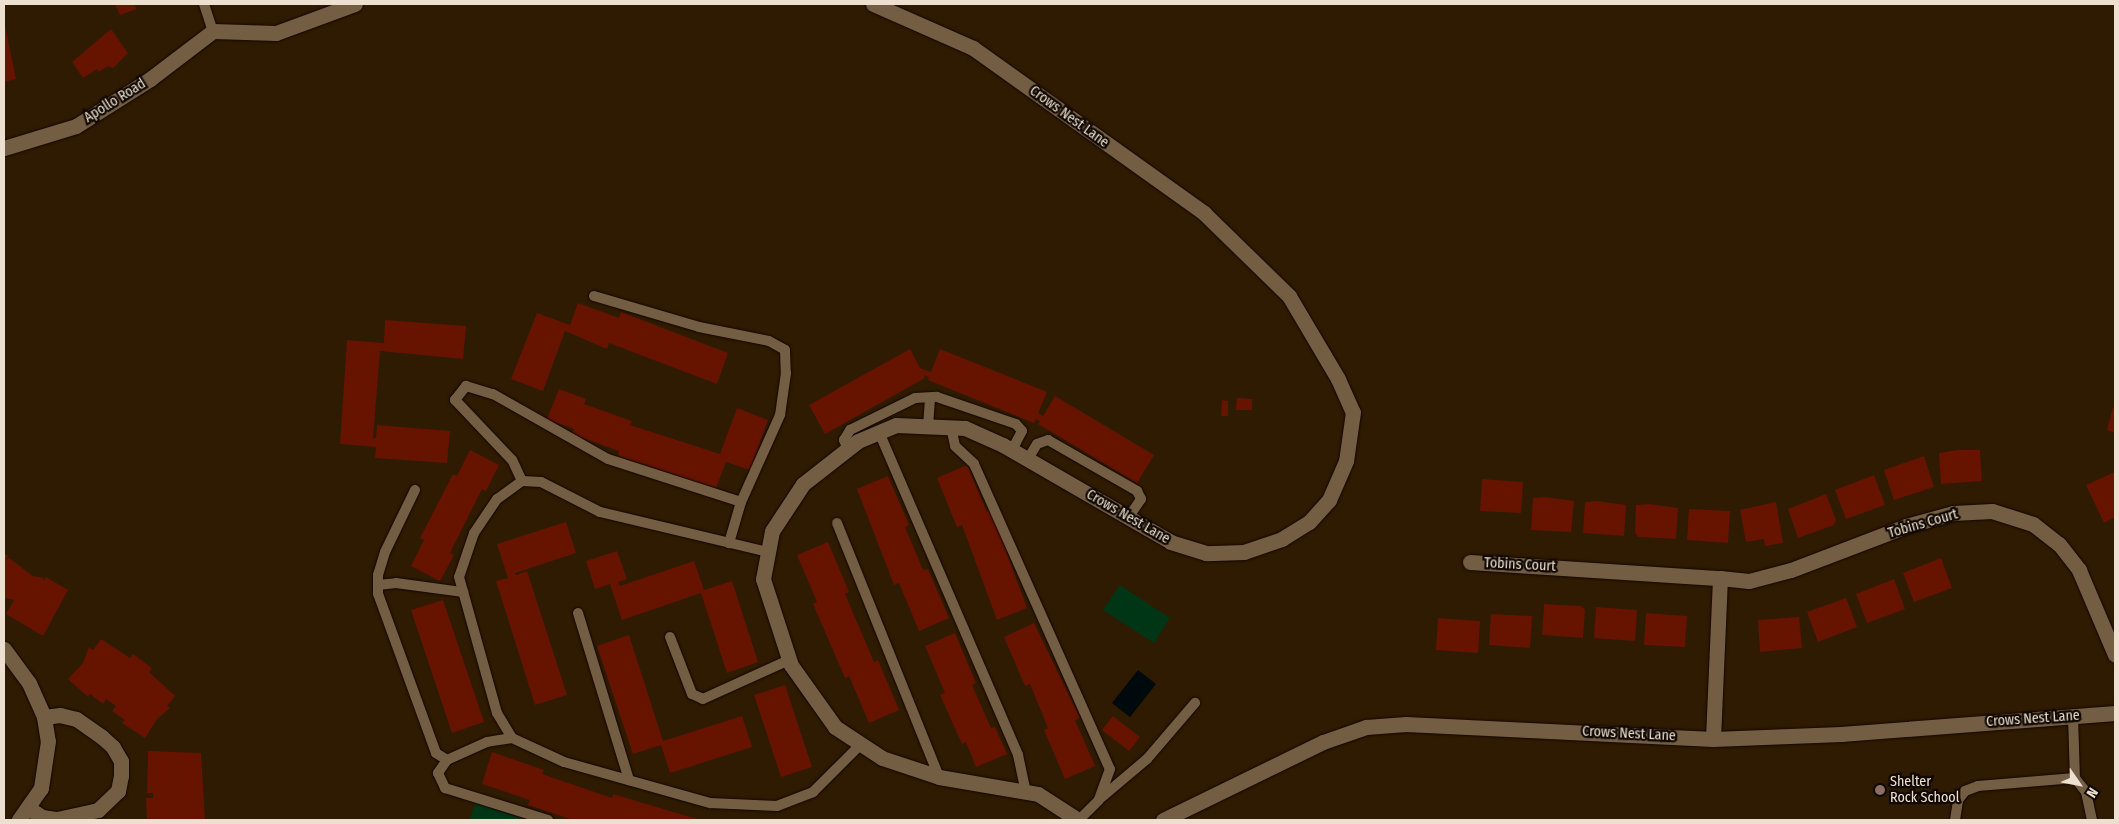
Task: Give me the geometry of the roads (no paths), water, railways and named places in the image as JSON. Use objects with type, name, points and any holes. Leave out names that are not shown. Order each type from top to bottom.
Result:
[{"type":"street","points":[[213,31],[276,33],[355,4]]},
{"type":"street","name":"Crows Nest Lane","points":[[873,4],[973,48],[1204,213],[1289,296],[1338,379],[1353,412],[1346,461],[1329,500],[1309,522],[1282,539],[1244,552],[1206,553],[1171,542],[1012,450],[965,428],[896,425],[848,449],[803,484],[772,531],[763,579],[789,660],[835,727],[882,758],[939,777],[1038,794],[1079,820]]},
{"type":"street","name":"Apollo Road","points":[[4,148],[76,126],[150,79],[213,31]]},
{"type":"street","name":"Tobins Court","points":[[1470,562],[1749,581],[1791,570],[1906,526],[1953,513],[1992,511],[2033,524],[2059,544],[2079,570],[2115,656]]},
{"type":"street","points":[[1713,738],[1720,578]]},
{"type":"street","points":[[4,649],[24,674],[44,717],[47,764],[41,788],[25,815],[57,819],[98,810],[118,791],[121,761],[113,747],[76,719],[60,715],[44,717]]},
{"type":"street","name":"Crows Nest Lane","points":[[1163,820],[1323,742],[1366,727],[1406,724],[1713,738],[1841,734],[2115,713]]},
{"type":"lane","points":[[204,4],[213,31]]},
{"type":"lane","points":[[594,296],[699,327],[769,341],[785,350],[786,373],[780,415],[741,502],[729,543]]},
{"type":"lane","points":[[522,481],[512,460],[455,400],[466,386],[493,394],[608,458],[741,502]]},
{"type":"lane","points":[[848,449],[844,440],[850,430],[915,398],[930,398],[1016,424],[1022,431],[1012,450]]},
{"type":"lane","points":[[928,427],[930,398]]},
{"type":"lane","points":[[951,427],[955,446],[974,464],[1110,769],[1099,800]]},
{"type":"lane","points":[[879,432],[1018,755],[1026,792]]},
{"type":"lane","points":[[1028,459],[1037,444],[1048,440],[1137,491],[1141,499],[1128,518]]},
{"type":"lane","points":[[512,738],[497,713],[458,577],[474,533],[497,499],[522,481],[542,482],[600,512],[768,552]]},
{"type":"lane","points":[[415,490],[385,552],[378,575],[378,594],[436,753],[447,760]]},
{"type":"lane","points":[[837,523],[939,777]]},
{"type":"lane","points":[[378,585],[396,583],[463,592]]},
{"type":"lane","points":[[578,613],[629,780]]},
{"type":"lane","points":[[670,638],[692,694],[703,699],[789,660]]},
{"type":"lane","points":[[1079,820],[1099,800],[1147,759],[1195,702]]},
{"type":"lane","points":[[2073,716],[2075,778],[2086,792],[2092,820]]},
{"type":"lane","points":[[548,820],[444,788],[438,773],[447,760],[487,742],[512,738],[564,762],[710,803],[777,806],[813,792],[861,744]]},
{"type":"lane","points":[[1955,820],[1958,800],[1965,791],[1978,786],[2075,778]]},
{"type":"place","name":"Shelter Rock School","points":[[1880,790]]}]
